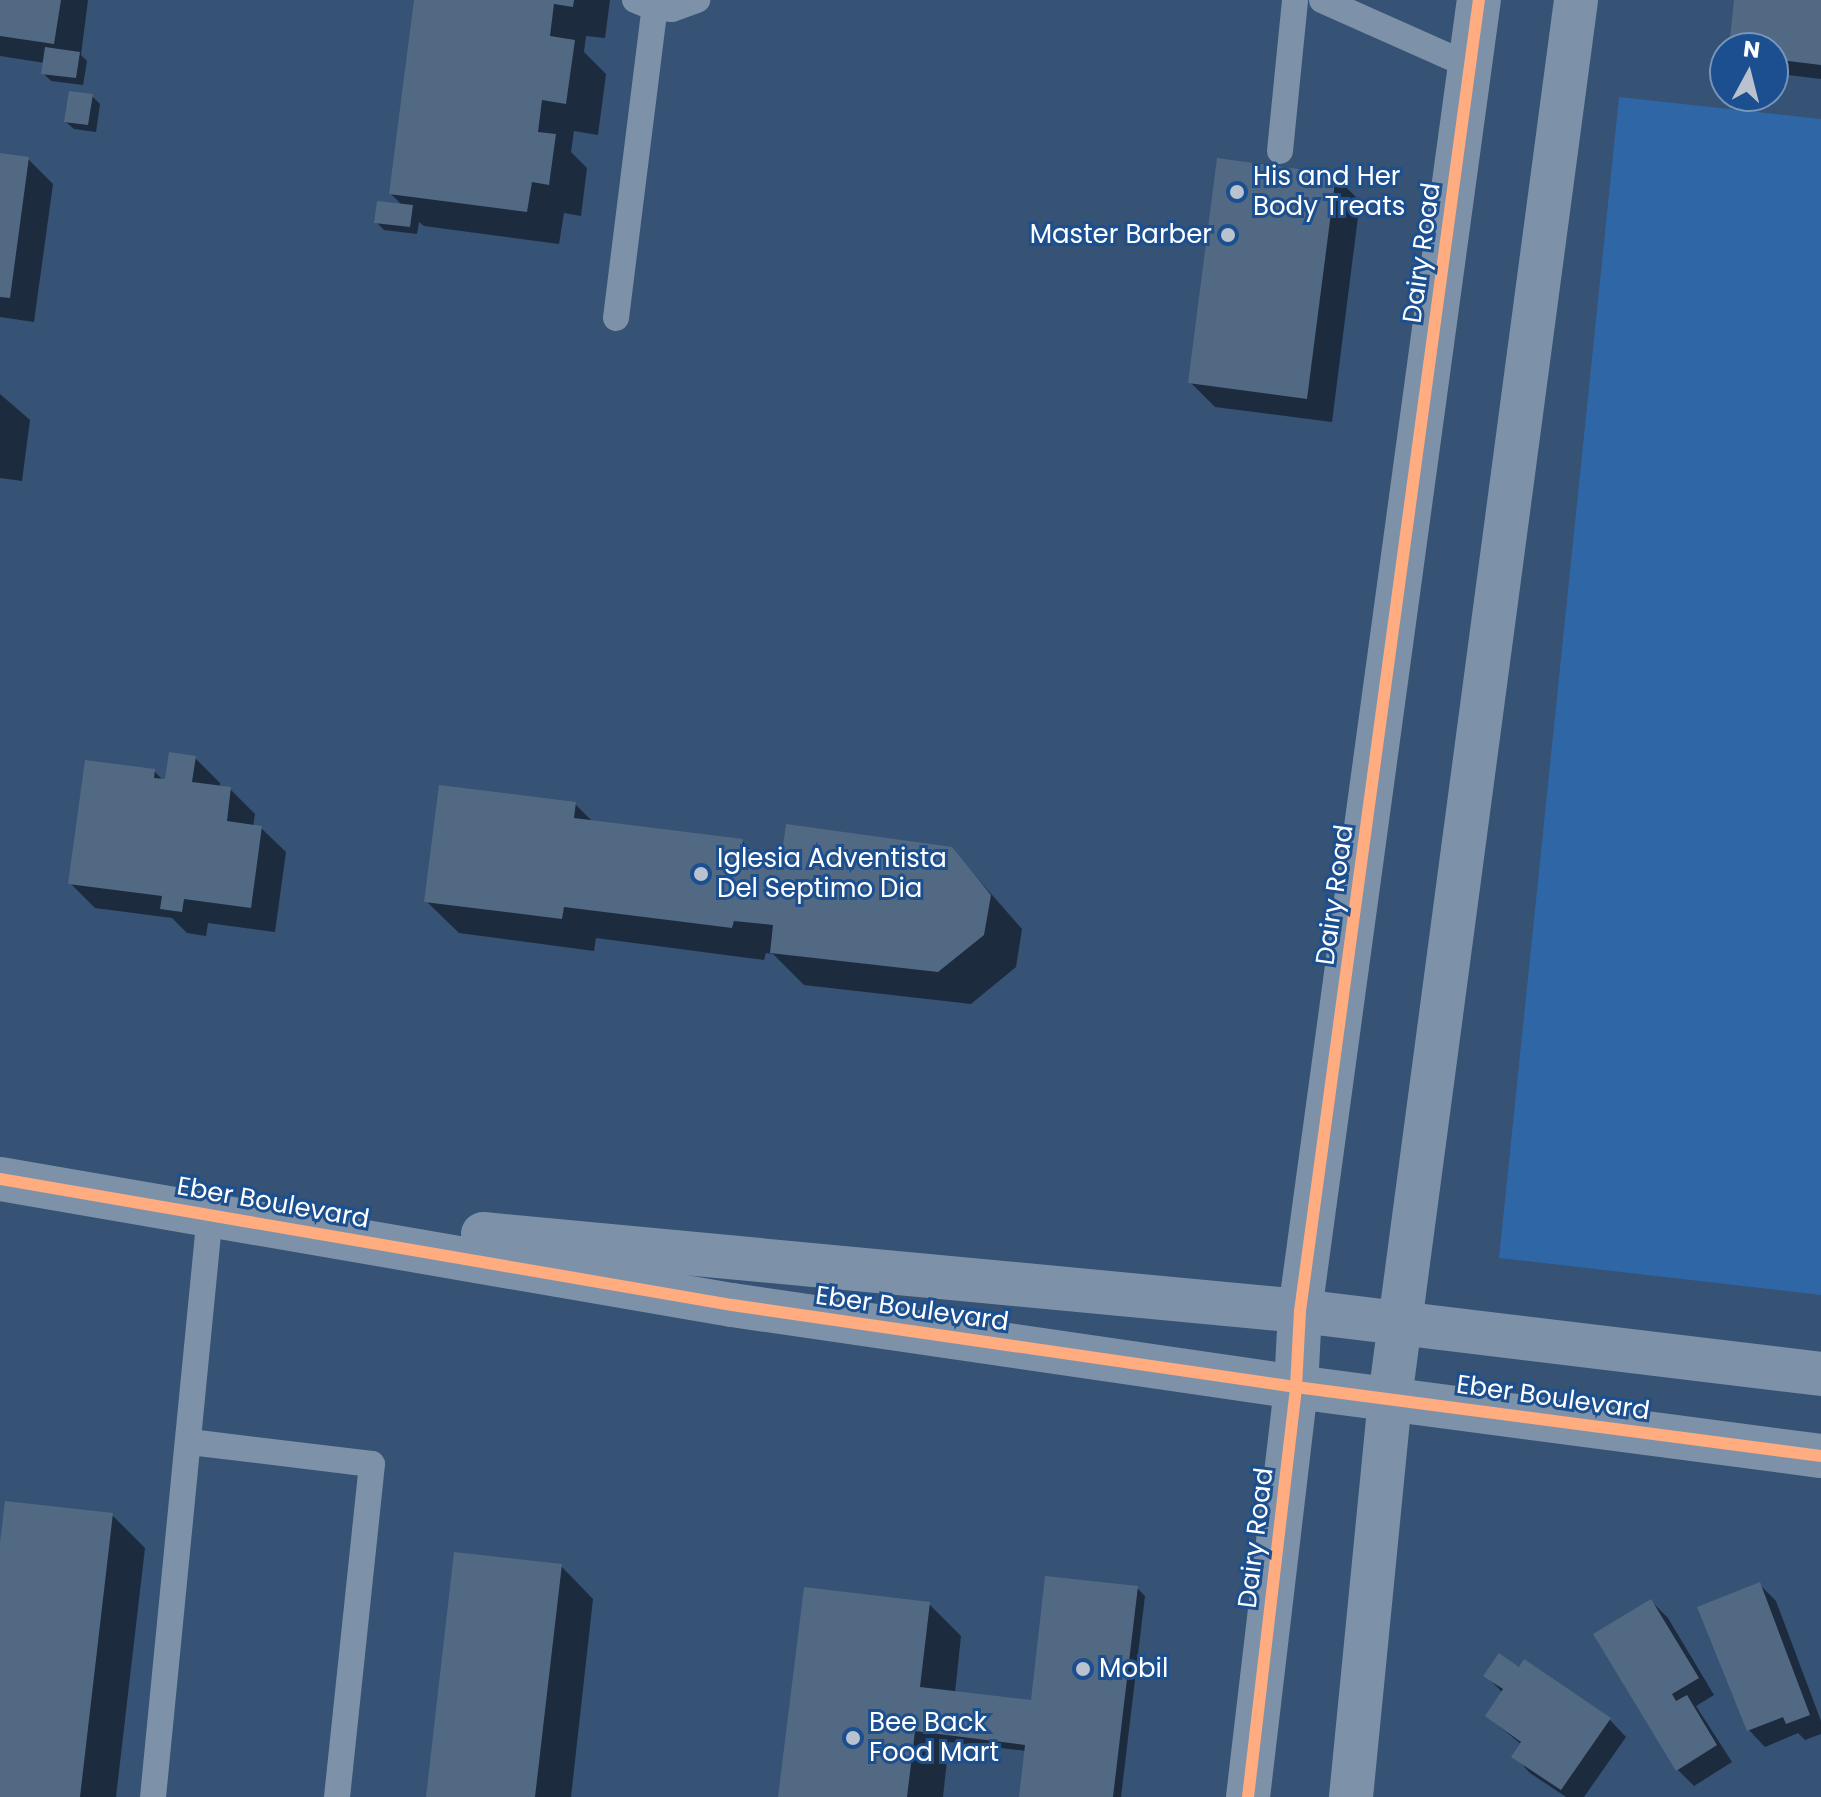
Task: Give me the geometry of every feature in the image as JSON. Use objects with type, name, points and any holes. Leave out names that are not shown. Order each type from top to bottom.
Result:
[{"type":"street","name":"Dairy Road","points":[[1248,1797],[1296,1387],[1300,1311],[1479,0]]},
{"type":"street","points":[[1351,1797],[1390,1398],[1576,0]]},
{"type":"street","name":"Eber Boulevard","points":[[0,1179],[732,1305],[1296,1387],[1821,1456]]},
{"type":"street","name":"Eber Boulevard","points":[[87,1193],[711,1258],[1300,1311],[1402,1326],[1821,1374]]},
{"type":"lane","points":[[616,318],[645,4],[672,9],[697,0]]},
{"type":"lane","points":[[1280,151],[1295,0]]},
{"type":"lane","points":[[1322,0],[1470,66]]},
{"type":"lane","points":[[153,1797],[210,1214]]},
{"type":"lane","points":[[190,1442],[372,1464],[337,1797]]},
{"type":"shaded area","points":[[1619,97],[1709,107],[1709,112],[1757,112],[1821,119],[1821,1295],[1499,1258]]},
{"type":"building","points":[[0,0],[61,0],[54,44],[0,36]]},
{"type":"building","points":[[414,0],[574,0],[573,7],[554,4],[550,36],[575,40],[566,104],[542,100],[538,132],[556,134],[549,185],[532,182],[527,212],[389,194]]},
{"type":"building","points":[[1734,0],[1821,0],[1821,65],[1789,61],[1789,32],[1731,32]]},
{"type":"building","points":[[45,47],[80,52],[76,78],[41,74]]},
{"type":"building","points":[[69,91],[93,94],[88,125],[64,122]]},
{"type":"building","points":[[0,153],[29,157],[10,298],[0,297]]},
{"type":"building","points":[[1217,158],[1336,174],[1307,399],[1188,383]]},
{"type":"building","points":[[377,201],[413,205],[410,227],[374,223]]},
{"type":"building","points":[[169,752],[196,756],[192,782],[231,787],[227,821],[262,826],[251,908],[184,899],[182,912],[160,909],[162,896],[68,884],[85,760],[155,769],[154,778],[165,779]]},
{"type":"building","name":"Iglesia Adventista Del Septimo Dia","points":[[439,785],[576,802],[574,818],[743,839],[742,848],[782,854],[786,824],[952,847],[991,895],[984,935],[938,972],[770,953],[773,925],[734,921],[732,928],[564,907],[562,919],[424,902]]},
{"type":"building","points":[[5,1501],[113,1513],[80,1797],[0,1797],[0,1543]]},
{"type":"building","points":[[454,1552],[562,1564],[535,1797],[426,1797]]},
{"type":"building","points":[[1045,1576],[1138,1586],[1113,1797],[1019,1797],[1025,1745],[915,1731],[907,1797],[778,1797],[804,1587],[930,1602],[920,1687],[1031,1700]]},
{"type":"building","points":[[1760,1582],[1810,1715],[1786,1724],[1783,1717],[1747,1731],[1697,1607]]},
{"type":"building","points":[[1651,1599],[1699,1678],[1672,1694],[1676,1701],[1687,1695],[1717,1745],[1676,1771],[1593,1634]]},
{"type":"building","points":[[1499,1653],[1519,1667],[1524,1659],[1611,1718],[1561,1790],[1511,1757],[1521,1742],[1485,1716],[1503,1689],[1483,1676]]},
{"type":"cycle path","points":[[1248,1797],[1296,1387],[1300,1311],[1479,0]]},
{"type":"cycle path","points":[[0,1179],[732,1305],[1296,1387],[1821,1456]]},
{"type":"place","name":"His and Her Body Treats","points":[[1237,192]]},
{"type":"place","name":"Master Barber","points":[[1228,235]]},
{"type":"place","name":"Iglesia Adventista Del Septimo Dia","points":[[701,874]]},
{"type":"place","name":"Mobil","points":[[1083,1669]]},
{"type":"place","name":"Bee Back Food Mart","points":[[853,1738]]}]
